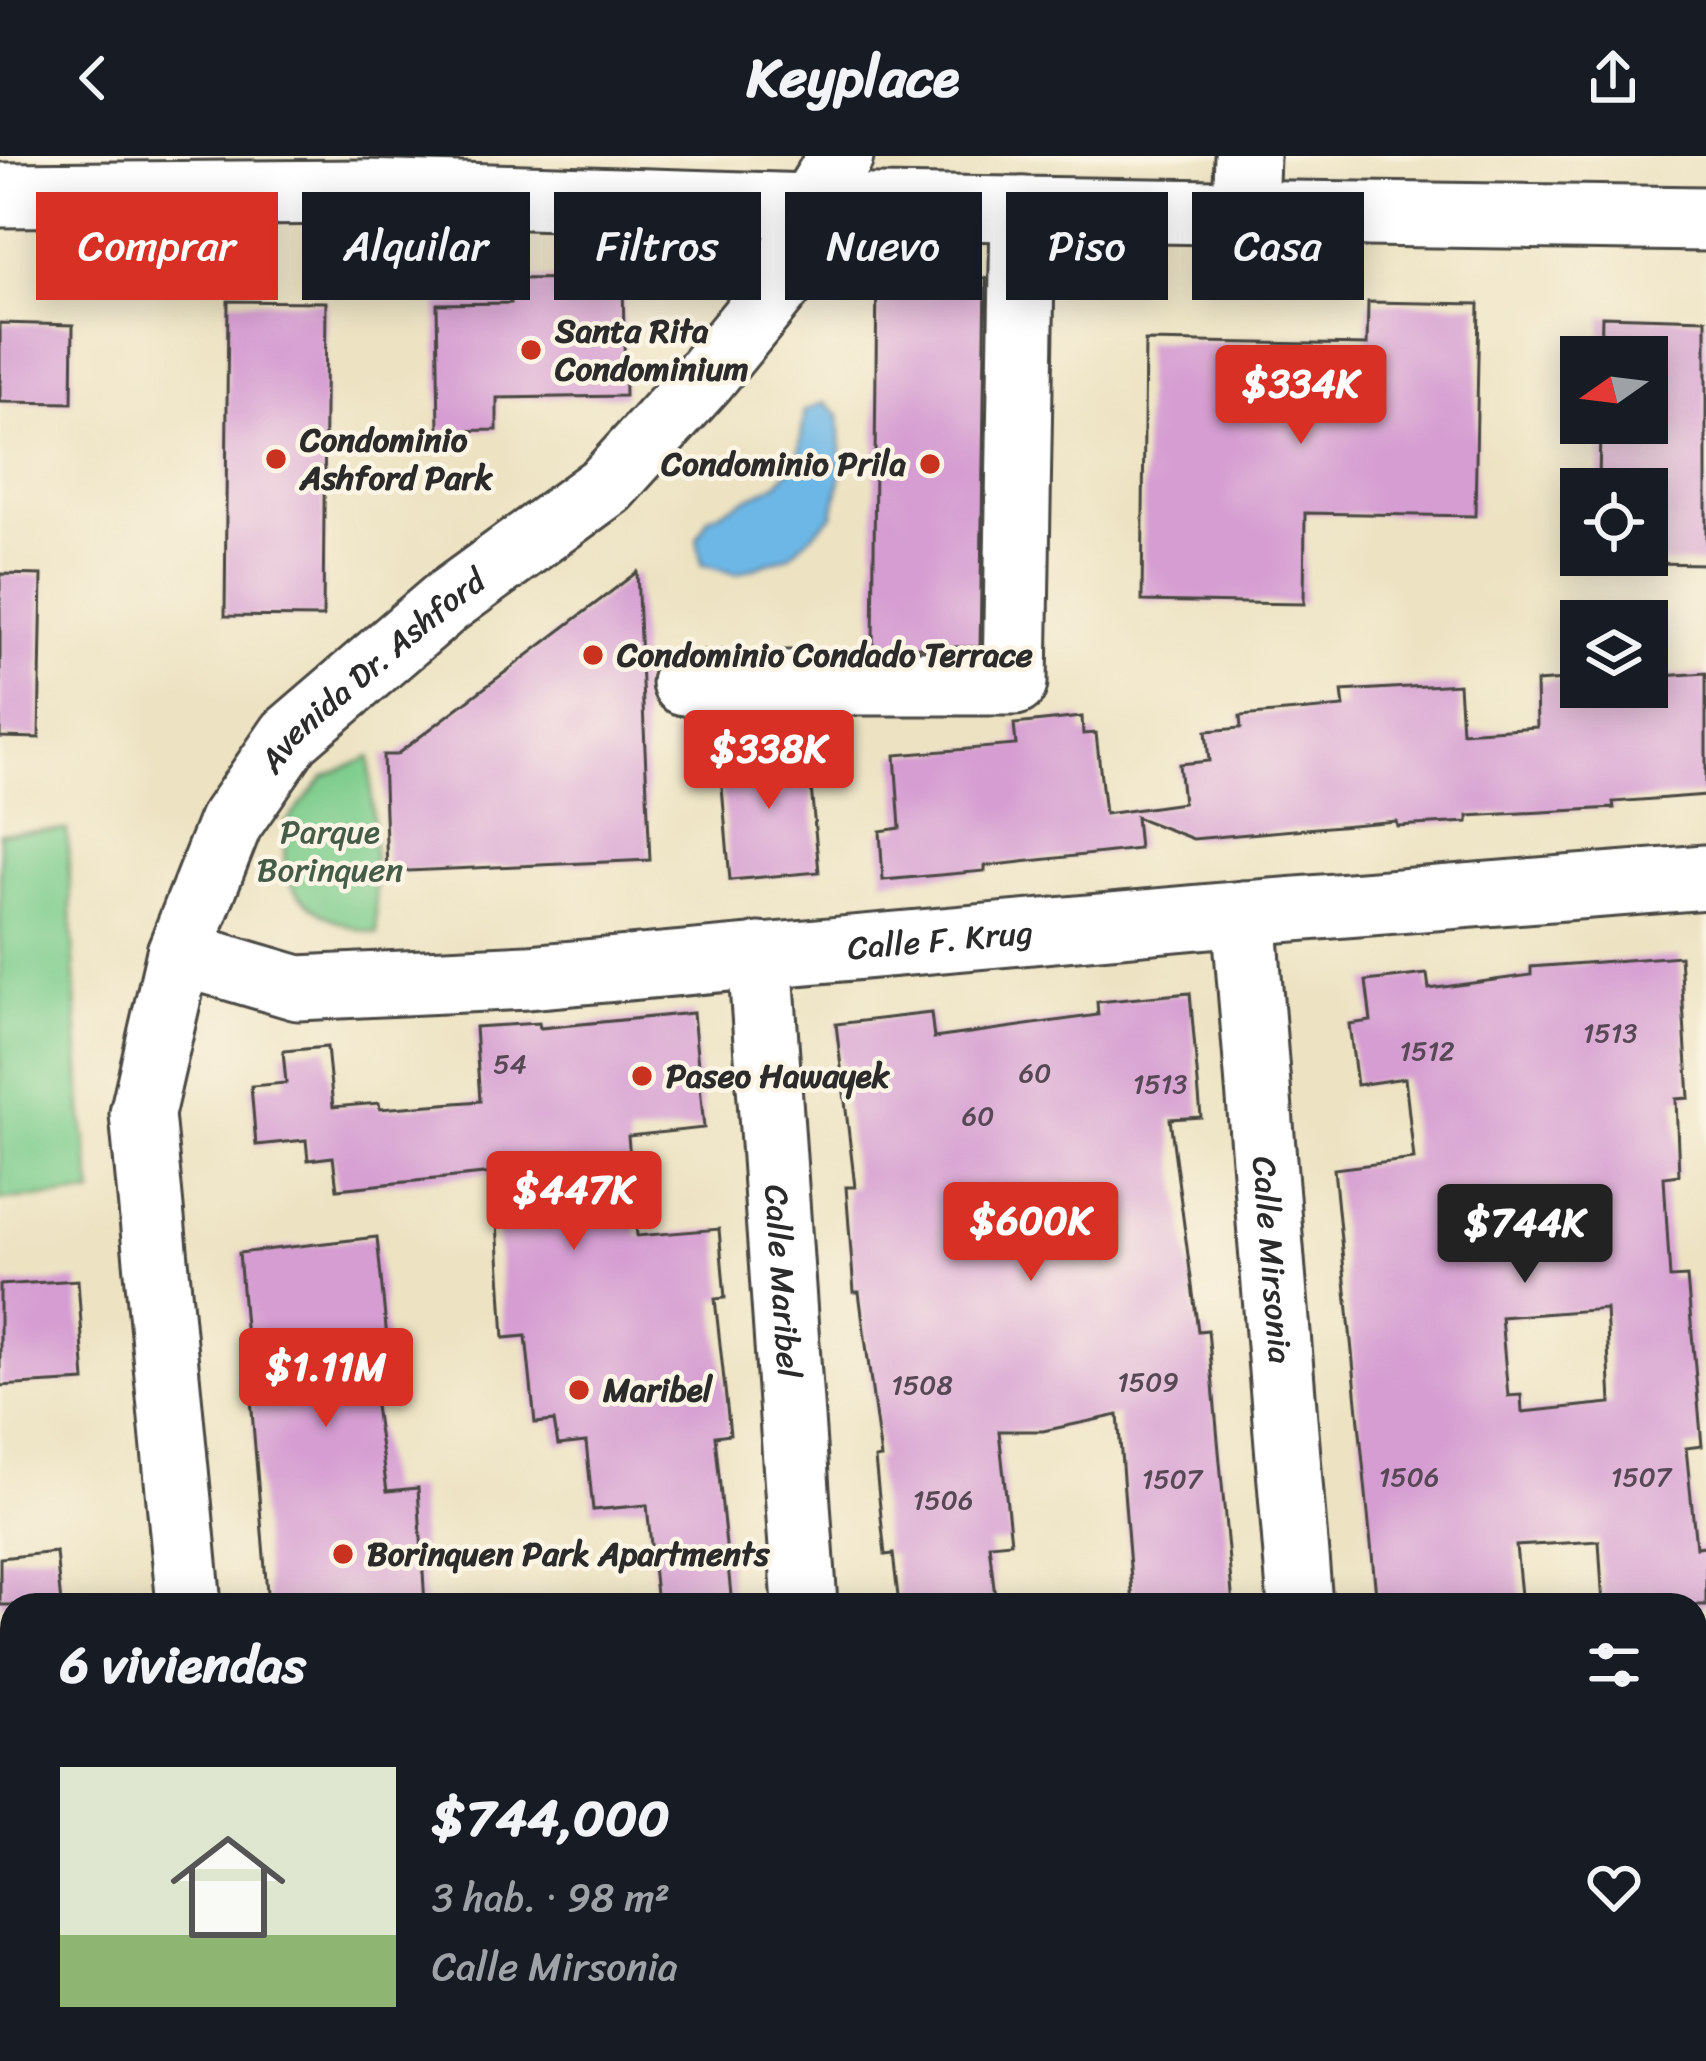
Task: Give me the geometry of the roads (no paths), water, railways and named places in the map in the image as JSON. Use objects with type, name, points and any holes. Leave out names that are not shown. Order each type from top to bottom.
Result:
[{"type":"street","points":[[0,194],[365,174],[825,181],[1006,207]]},
{"type":"street","name":"Avenida Dr. Ashford","points":[[188,1593],[142,1114],[179,953],[230,823],[290,736],[445,603],[607,485],[782,283],[825,181]]},
{"type":"street","points":[[1168,193],[1246,184],[1706,219]]},
{"type":"street","points":[[684,683],[1015,683],[1021,300]]},
{"type":"street","name":"Calle F. Krug","points":[[179,953],[298,988],[528,977],[1706,877]]},
{"type":"street","name":"Calle Mirsonia","points":[[1244,913],[1299,1593]]},
{"type":"street","name":"Calle Maribel","points":[[760,956],[804,1593]]},
{"type":"water","points":[[824,402],[839,415],[842,470],[833,515],[789,556],[736,574],[702,565],[697,539],[708,518],[778,483],[798,459],[805,411]]},
{"type":"place","name":"Santa Rita Condominium","points":[[531,350]]},
{"type":"place","name":"Condominio Ashford Park","points":[[276,459]]},
{"type":"place","name":"Condominio Prila","points":[[930,464]]},
{"type":"place","name":"Condominio Condado Terrace","points":[[593,655]]},
{"type":"place","name":"Paseo Hawayek","points":[[642,1076]]},
{"type":"place","name":"Maribel","points":[[579,1390]]},
{"type":"place","name":"Borinquen Park Apartments","points":[[343,1554]]},
{"type":"park label","name":"Parque Borinquen","points":[[330,851]]}]
